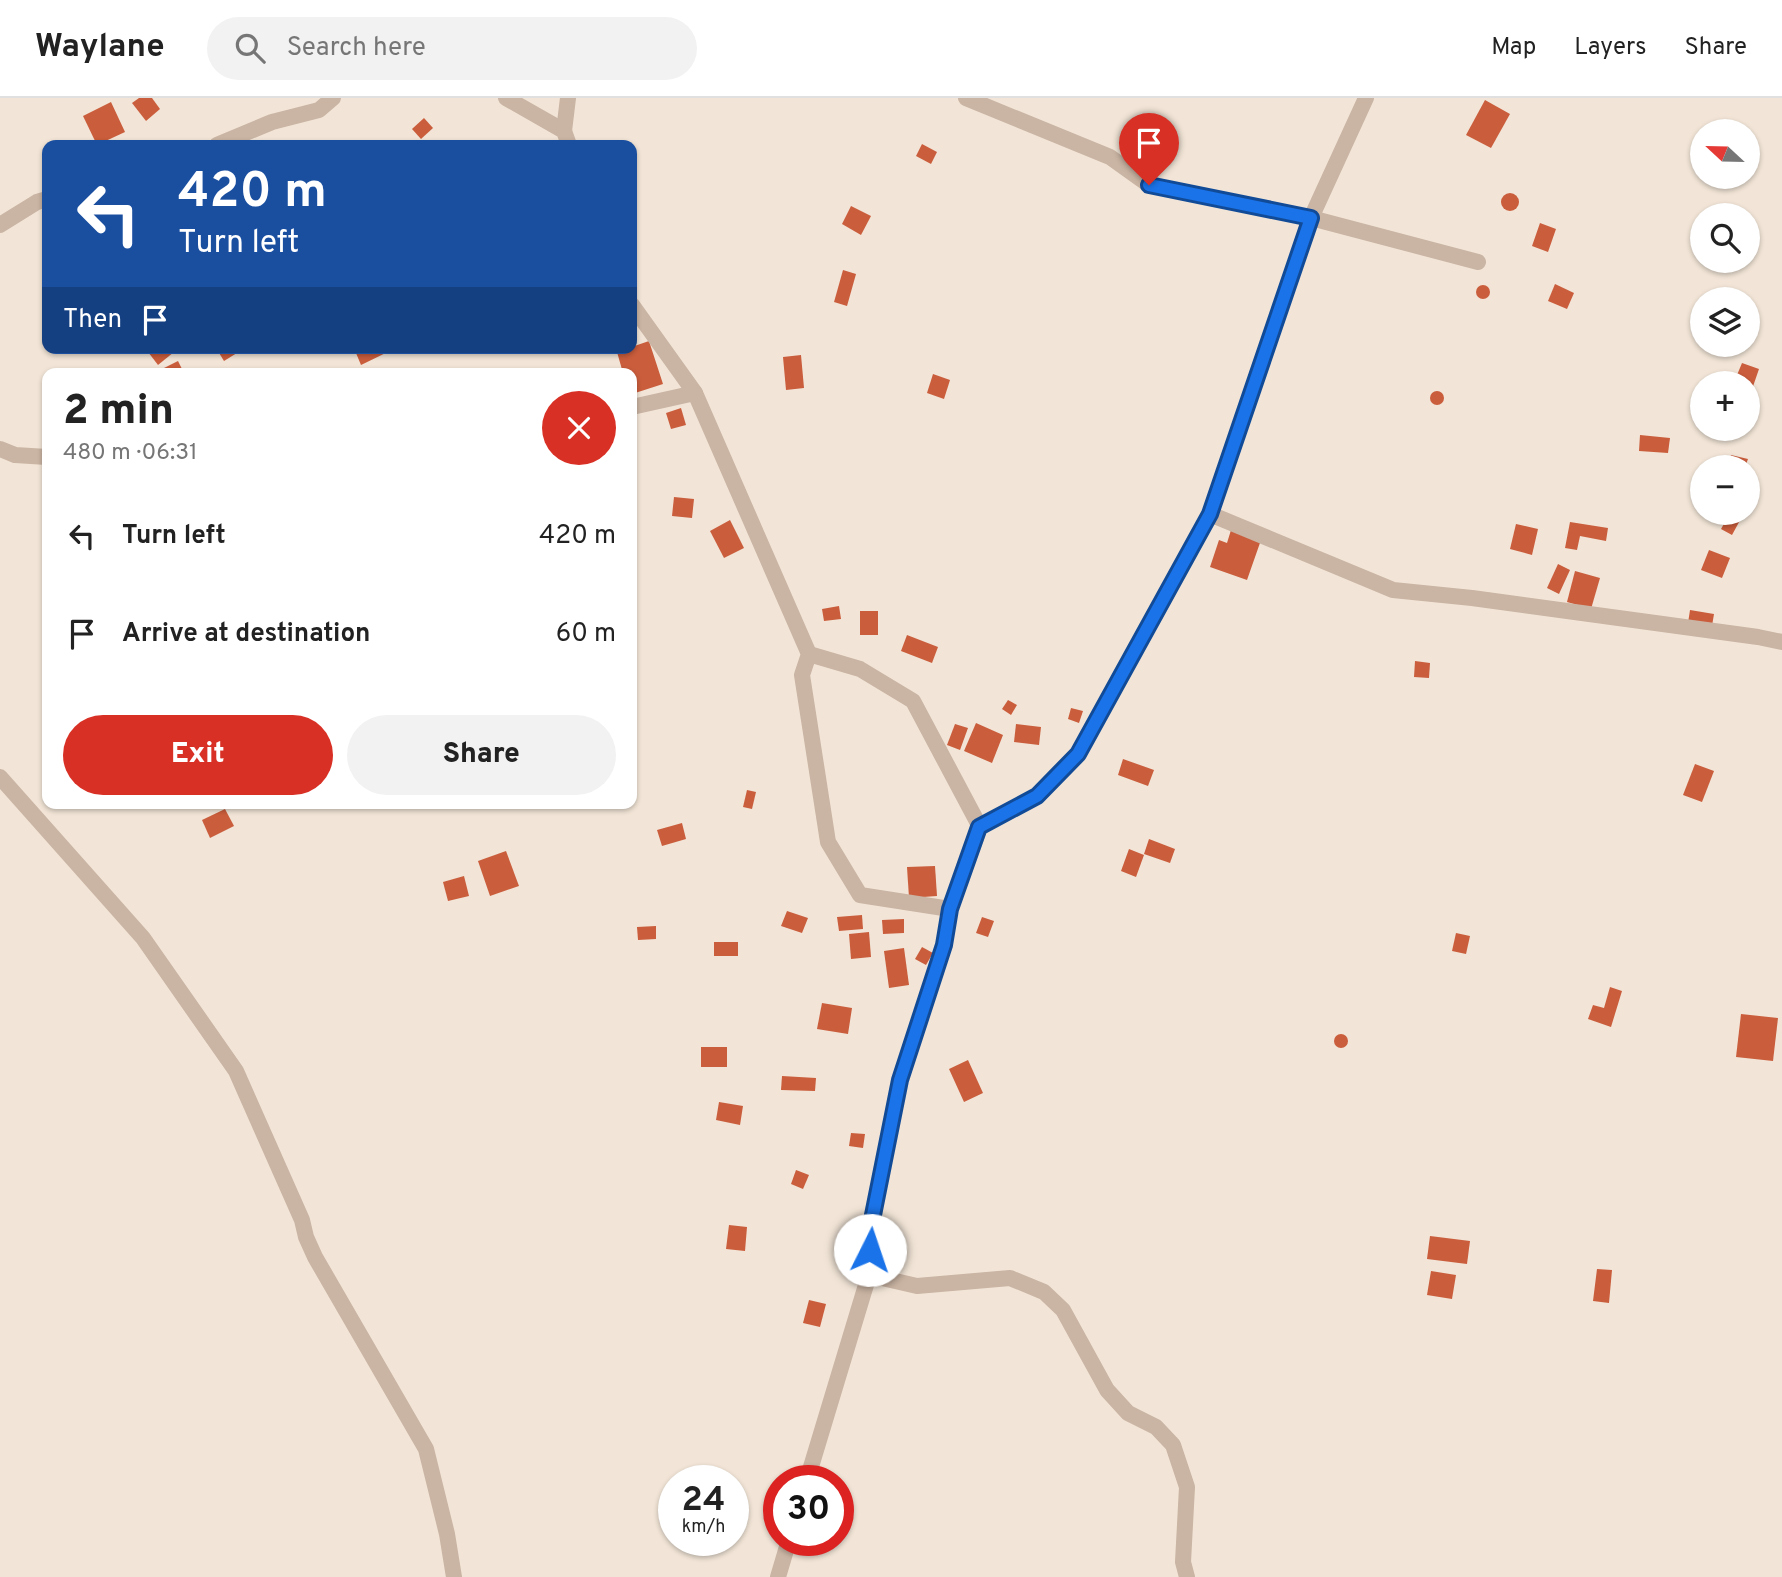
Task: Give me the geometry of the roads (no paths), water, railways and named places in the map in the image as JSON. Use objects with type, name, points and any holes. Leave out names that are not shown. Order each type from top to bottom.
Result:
[{"type":"street","points":[[229,140],[272,122],[319,110],[333,98]]},
{"type":"street","points":[[506,98],[566,138]]},
{"type":"street","points":[[566,138],[568,98]]},
{"type":"street","points":[[966,98],[1110,157],[1149,185],[1311,218],[1478,262]]},
{"type":"street","points":[[812,1465],[869,1275],[871,1225],[900,1080],[944,945],[950,909],[979,827],[1037,796],[1078,754],[1210,514],[1311,218],[1366,98]]},
{"type":"street","points":[[0,225],[42,200]]},
{"type":"street","points":[[637,312],[695,393],[809,654],[802,675],[828,842],[860,895],[950,909]]},
{"type":"street","points":[[637,406],[695,393]]},
{"type":"street","points":[[0,449],[15,454],[42,457]]},
{"type":"street","points":[[1210,514],[1393,590],[1472,598],[1782,642]]},
{"type":"street","points":[[809,654],[860,669],[913,701],[979,827]]},
{"type":"street","points":[[0,777],[143,938],[236,1071],[302,1220],[315,1256],[426,1449],[453,1577]]},
{"type":"street","points":[[869,1275],[917,1286],[1010,1278],[1044,1292],[1063,1310],[1107,1390],[1128,1413],[1156,1427],[1173,1445],[1187,1487],[1183,1562],[1187,1577]]},
{"type":"street","points":[[778,1577],[784,1556]]}]
